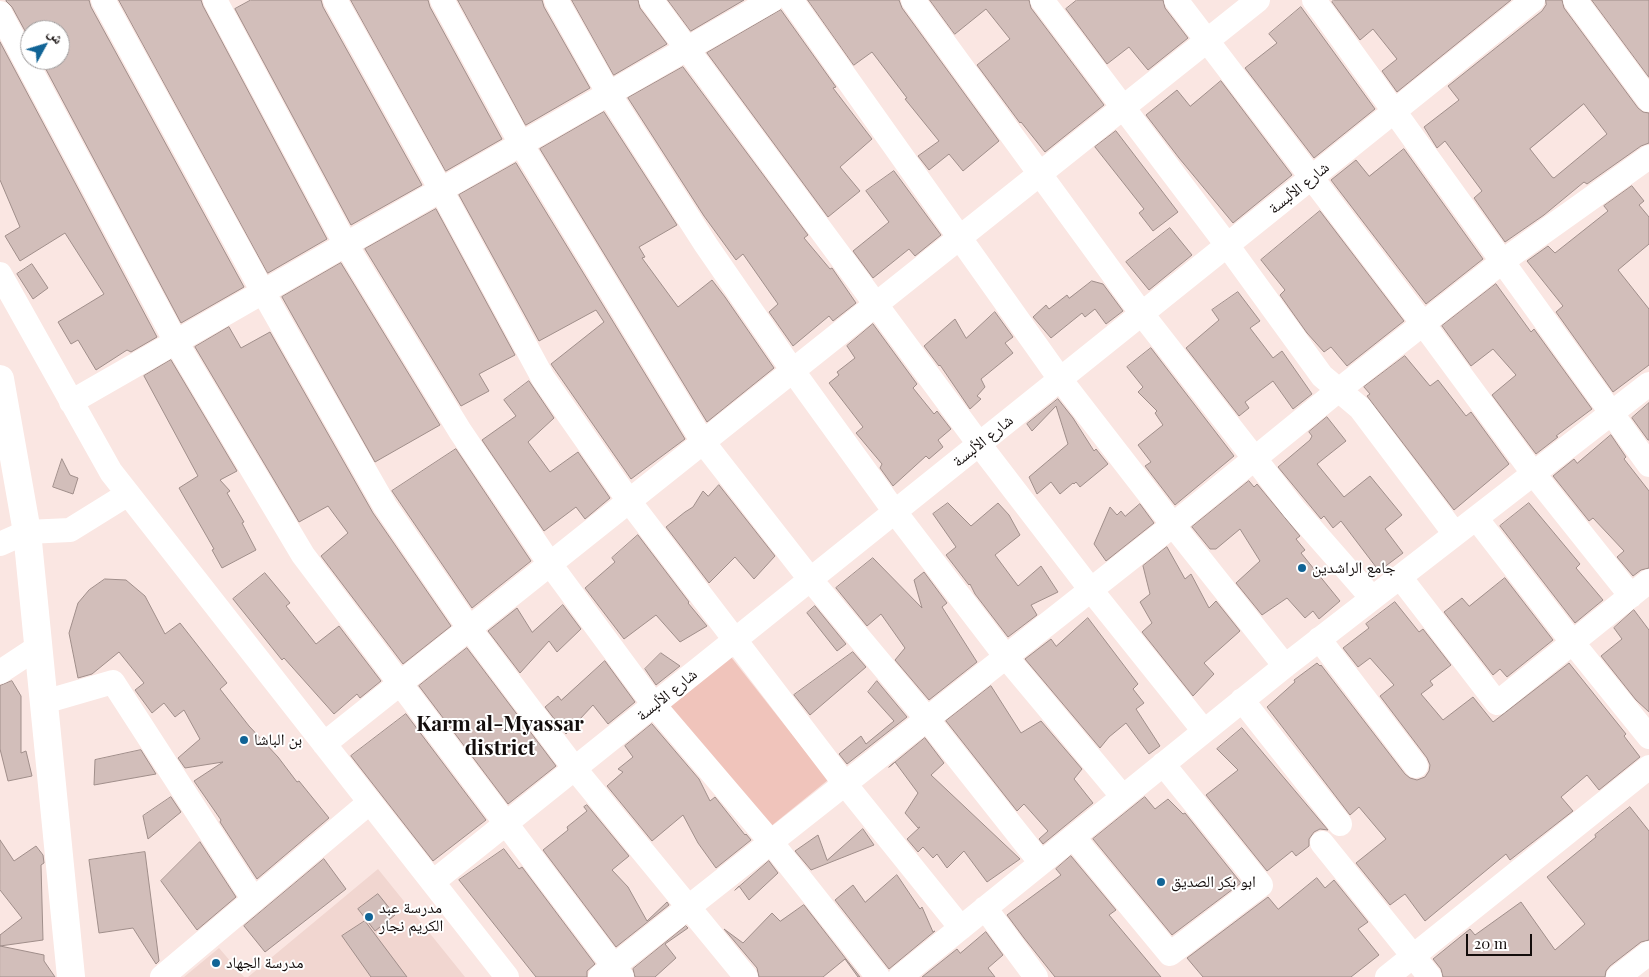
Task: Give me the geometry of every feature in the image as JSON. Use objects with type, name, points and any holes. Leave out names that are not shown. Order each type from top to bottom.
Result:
[{"type":"main road","points":[[0,379],[27,532],[71,977]]},
{"type":"street","points":[[103,0],[263,292],[384,506],[469,628],[575,769],[746,977]]},
{"type":"street","points":[[215,0],[346,245],[460,430],[550,564],[654,705],[771,842],[878,977]]},
{"type":"street","points":[[335,0],[442,190],[543,378],[628,501],[845,784],[961,928]]},
{"type":"street","points":[[442,0],[521,144],[703,442],[810,580],[927,719],[1041,863]]},
{"type":"street","points":[[556,0],[609,94],[706,245],[793,371],[895,512],[1006,657],[1122,797]]},
{"type":"street","points":[[650,0],[979,444],[1204,731]]},
{"type":"street","points":[[71,402],[772,0]]},
{"type":"street","points":[[791,0],[1060,379],[1285,666]]},
{"type":"street","points":[[913,0],[1142,314],[1294,509],[1372,598]]},
{"type":"street","points":[[1042,0],[1227,245],[1322,376],[1340,389],[1360,408],[1455,534]]},
{"type":"street","points":[[1176,0],[1424,324],[1533,474],[1640,588],[1497,703],[1400,577]]},
{"type":"street","points":[[324,744],[1258,0]]},
{"type":"street","points":[[1314,0],[1649,465]]},
{"type":"street","name":"شارع الألبسة","points":[[433,882],[1533,0]]},
{"type":"street","points":[[1575,0],[1649,100]]},
{"type":"street","points":[[0,13],[176,342],[304,555],[506,824],[612,973],[689,906],[1092,590],[1340,389],[1503,261],[1649,157]]},
{"type":"street","points":[[0,274],[111,472],[507,977]]},
{"type":"street","points":[[907,975],[984,908],[1074,838],[1242,700],[1649,384]]},
{"type":"street","points":[[0,544],[27,532],[70,530],[128,494]]},
{"type":"street","points":[[1476,518],[1649,737]]},
{"type":"street","points":[[1319,639],[1416,766]]},
{"type":"street","points":[[0,672],[38,646]]},
{"type":"street","points":[[44,702],[113,682],[254,900]]},
{"type":"street","points":[[1242,700],[1340,824]]},
{"type":"street","points":[[1074,838],[1170,954],[1261,885],[1163,764]]},
{"type":"street","points":[[1387,977],[1649,768]]},
{"type":"street","points":[[162,977],[370,802]]},
{"type":"street","points":[[1322,843],[1430,977]]},
{"type":"street","points":[[984,908],[1036,977]]},
{"type":"street","points":[[1618,977],[1649,953]]},
{"type":"shaded area","points":[[731,657],[828,780],[770,827],[668,704]]},
{"type":"shaded area","name":"مدرسة عبد الكريم نجار","points":[[378,869],[465,977],[248,977]]},
{"type":"shaded area","name":"مدرسة الجهاد","points":[[219,948],[244,977],[184,977]]},
{"type":"building","points":[[89,0],[91,7],[244,287],[181,323],[46,70],[70,70],[70,20],[20,20],[20,22],[12,7],[6,1]]},
{"type":"building","points":[[119,0],[201,0],[327,239],[268,273]]},
{"type":"building","points":[[251,0],[321,0],[323,7],[422,185],[351,225],[235,9]]},
{"type":"building","points":[[351,0],[428,0],[430,7],[502,139],[446,171]]},
{"type":"building","points":[[458,0],[542,0],[544,7],[590,88],[526,125]]},
{"type":"building","points":[[572,0],[638,0],[640,8],[667,44],[614,75]]},
{"type":"building","points":[[668,0],[744,0],[691,31]]},
{"type":"building","points":[[808,0],[899,0],[902,8],[999,141],[963,171],[949,154],[929,170],[918,156],[939,141],[905,99],[907,98],[872,52],[854,65]]},
{"type":"building","points":[[930,0],[1029,0],[1031,8],[1104,105],[1045,152],[1020,123],[977,65],[1010,39],[986,9],[955,34]]},
{"type":"building","points":[[1077,0],[1163,0],[1165,8],[1188,38],[1148,70],[1129,47],[1107,64],[1066,9]]},
{"type":"building","points":[[1334,0],[1511,0],[1397,92],[1382,71],[1397,59],[1373,29],[1360,40],[1332,2]]},
{"type":"building","points":[[1546,0],[1562,0],[1564,8],[1638,108],[1643,112],[1649,113],[1649,143],[1641,146],[1587,184],[1584,182],[1544,215],[1505,242],[1474,198],[1482,191],[1445,141],[1437,148],[1424,127],[1459,100],[1448,86],[1542,11],[1546,5]],"holes":[[[1584,104],[1607,134],[1554,178],[1530,149]]]},
{"type":"building","points":[[1592,0],[1649,0],[1649,77]]},
{"type":"building","points":[[1301,7],[1375,109],[1314,158],[1245,68],[1277,43],[1269,34]]},
{"type":"building","points":[[781,10],[836,87],[833,88],[872,139],[840,167],[860,191],[828,217],[707,53]]},
{"type":"building","points":[[0,42],[157,337],[131,352],[127,350],[96,370],[78,340],[71,344],[58,322],[104,294],[65,233],[20,261],[5,236],[20,227],[0,180]]},
{"type":"building","points":[[683,67],[808,235],[804,238],[830,269],[832,268],[856,303],[833,321],[829,316],[793,346],[769,312],[778,304],[743,254],[736,260],[704,216],[628,98]]},
{"type":"building","points":[[1221,81],[1292,175],[1233,223],[1146,115],[1177,90],[1190,106]]},
{"type":"building","points":[[604,112],[677,225],[639,247],[645,257],[642,258],[678,307],[712,280],[774,368],[707,422],[540,149]]},
{"type":"building","points":[[1116,131],[1178,212],[1153,231],[1139,213],[1144,209],[1095,147]]},
{"type":"building","points":[[1404,149],[1483,259],[1426,304],[1331,180],[1356,160],[1369,176]]},
{"type":"building","points":[[516,163],[685,439],[631,479],[551,364],[604,322],[596,310],[539,341],[459,195]]},
{"type":"building","points":[[894,171],[941,235],[915,256],[909,249],[873,278],[853,251],[889,222],[866,191]]},
{"type":"building","points":[[1632,186],[1644,201],[1639,205],[1649,217],[1649,244],[1618,270],[1649,309],[1649,365],[1613,392],[1556,312],[1563,306],[1527,261],[1548,246],[1555,253],[1608,211],[1604,206]]},
{"type":"building","points":[[436,209],[515,355],[479,374],[489,391],[461,406],[365,249]]},
{"type":"building","points":[[1320,211],[1404,321],[1347,366],[1331,347],[1324,352],[1307,333],[1280,295],[1285,290],[1261,260]]},
{"type":"building","points":[[1170,228],[1192,255],[1149,290],[1126,262]]},
{"type":"building","points":[[341,263],[440,425],[375,462],[282,297]]},
{"type":"building","points":[[32,264],[48,288],[33,299],[17,274]]},
{"type":"building","points":[[1092,281],[1103,284],[1123,311],[1106,324],[1095,309],[1085,317],[1082,313],[1051,338],[1033,317],[1046,305],[1049,309],[1067,295],[1069,298]]},
{"type":"building","points":[[1496,284],[1531,332],[1534,329],[1592,409],[1556,436],[1558,437],[1536,454],[1492,395],[1516,375],[1493,349],[1471,366],[1442,326]]},
{"type":"building","points":[[1238,292],[1260,321],[1250,328],[1273,358],[1282,351],[1312,394],[1293,409],[1273,381],[1245,402],[1249,408],[1239,416],[1186,348],[1219,320],[1212,310]]},
{"type":"building","points":[[995,312],[1013,337],[1005,343],[1013,353],[981,379],[985,387],[977,396],[981,399],[970,409],[940,365],[924,346],[955,319],[966,338]]},
{"type":"building","points":[[873,324],[917,384],[913,388],[934,414],[937,411],[951,429],[938,440],[943,447],[929,459],[926,456],[893,486],[880,468],[882,464],[856,433],[863,427],[829,383],[839,375],[837,372],[855,358],[847,346]]},
{"type":"building","points":[[229,327],[241,348],[270,332],[373,513],[451,626],[403,664],[321,556],[348,533],[328,506],[299,522],[195,347]]},
{"type":"building","points":[[1151,348],[1234,456],[1175,505],[1145,466],[1151,462],[1138,445],[1163,425],[1155,413],[1157,411],[1138,392],[1143,387],[1127,367]]},
{"type":"building","points":[[1405,356],[1430,386],[1438,380],[1466,416],[1471,412],[1509,464],[1454,510],[1367,396],[1370,394],[1364,387]]},
{"type":"building","points":[[171,360],[237,471],[220,480],[230,491],[227,493],[244,522],[242,523],[256,550],[222,568],[212,550],[214,549],[179,488],[198,476],[144,376]]},
{"type":"building","points":[[529,381],[554,418],[528,442],[550,472],[578,452],[610,498],[585,519],[576,507],[544,531],[482,440],[516,416],[504,400]]},
{"type":"building","points":[[1058,399],[1073,418],[1094,451],[1096,449],[1108,464],[1080,487],[1076,482],[1073,483],[1060,494],[1051,482],[1037,494],[1029,477],[1068,444],[1056,406],[1032,431],[1027,424]]},
{"type":"building","points":[[1649,403],[1649,440],[1648,440],[1632,418]]},
{"type":"building","points":[[1327,417],[1346,441],[1317,464],[1344,497],[1370,476],[1402,515],[1385,529],[1403,553],[1379,571],[1341,521],[1333,528],[1324,516],[1321,519],[1278,467],[1310,440],[1312,436],[1309,432]]},
{"type":"building","points":[[1611,435],[1626,457],[1624,459],[1649,491],[1649,568],[1641,570],[1633,576],[1617,557],[1624,551],[1593,518],[1589,521],[1553,476],[1574,459],[1577,463]]},
{"type":"building","points":[[456,449],[531,561],[472,608],[392,491]]},
{"type":"building","points":[[62,459],[70,475],[78,478],[73,494],[53,487]]},
{"type":"building","points":[[1249,481],[1254,487],[1257,484],[1300,536],[1296,539],[1305,550],[1301,553],[1340,601],[1319,619],[1313,611],[1305,618],[1287,598],[1262,615],[1236,583],[1260,561],[1240,529],[1216,549],[1210,549],[1192,527]]},
{"type":"building","points":[[719,485],[775,556],[754,579],[735,557],[709,583],[666,527],[693,507],[703,491],[708,496]]},
{"type":"building","points":[[948,503],[971,526],[998,503],[1009,515],[1020,535],[995,555],[1018,586],[1041,566],[1058,592],[1031,605],[1037,615],[1008,637],[975,594],[970,584],[946,555],[956,547],[933,514]]},
{"type":"building","points":[[1529,503],[1580,564],[1576,568],[1603,600],[1575,623],[1500,526]]},
{"type":"building","points":[[1140,504],[1154,523],[1106,561],[1094,544],[1110,507],[1117,515],[1121,511],[1125,516]]},
{"type":"building","points":[[638,535],[707,626],[680,642],[656,615],[624,639],[585,588],[615,562],[612,558]]},
{"type":"building","points":[[1167,547],[1185,579],[1191,574],[1209,608],[1216,601],[1240,631],[1204,663],[1214,674],[1193,696],[1142,632],[1152,623],[1140,602],[1150,594],[1143,566]]},
{"type":"building","points":[[873,558],[922,608],[914,580],[924,572],[947,603],[942,607],[977,662],[929,700],[895,660],[905,648],[881,614],[867,626],[836,588]]},
{"type":"building","points":[[265,573],[290,603],[286,606],[316,644],[339,626],[381,681],[360,698],[357,694],[334,714],[284,658],[282,660],[233,599]]},
{"type":"building","points":[[1505,578],[1553,640],[1507,677],[1500,669],[1493,675],[1444,612],[1462,598],[1469,606]]},
{"type":"building","points":[[105,579],[126,580],[145,596],[165,634],[180,623],[227,683],[220,689],[249,726],[278,757],[297,782],[299,781],[329,818],[257,879],[220,822],[221,820],[194,781],[223,762],[185,768],[178,758],[200,739],[184,710],[175,717],[164,703],[152,713],[135,690],[144,683],[119,652],[92,674],[78,678],[69,633],[78,603],[89,590]]},
{"type":"building","points":[[1395,602],[1419,632],[1423,629],[1451,665],[1430,681],[1433,685],[1421,694],[1443,720],[1473,697],[1493,722],[1569,663],[1626,734],[1624,736],[1640,757],[1599,790],[1587,775],[1561,797],[1573,811],[1510,860],[1506,854],[1425,921],[1405,894],[1390,905],[1356,863],[1386,839],[1359,807],[1350,815],[1267,707],[1295,682],[1294,680],[1317,663],[1321,665],[1405,774],[1417,780],[1425,777],[1430,765],[1427,758],[1380,696],[1394,685],[1370,658],[1358,667],[1343,648],[1369,628],[1366,624]]},
{"type":"building","points":[[563,605],[581,629],[557,652],[549,641],[520,673],[488,631],[517,608],[532,632]]},
{"type":"building","points":[[815,606],[846,644],[837,651],[807,613]]},
{"type":"building","points":[[1634,610],[1649,630],[1649,712],[1636,700],[1601,656],[1622,639],[1614,628]]},
{"type":"building","points":[[1088,618],[1138,684],[1133,689],[1144,703],[1136,709],[1160,746],[1149,754],[1126,723],[1109,737],[1100,748],[1025,659],[1051,639],[1056,646]]},
{"type":"building","points":[[467,648],[556,766],[508,804],[419,686]]},
{"type":"building","points":[[853,652],[866,667],[810,715],[794,695]]},
{"type":"building","points":[[661,653],[680,666],[656,685],[645,669]]},
{"type":"building","points":[[605,661],[635,702],[608,724],[593,705],[566,734],[545,707],[558,696],[561,700]]},
{"type":"building","points":[[12,681],[21,696],[21,753],[26,751],[32,776],[8,781],[0,749],[0,686]]},
{"type":"building","points":[[877,681],[907,717],[847,764],[839,754],[861,736],[866,744],[894,721],[868,692]]},
{"type":"building","points":[[991,686],[1021,733],[1041,721],[1082,769],[1074,779],[1093,803],[1043,844],[1039,839],[1048,831],[1024,804],[1017,811],[946,721]]},
{"type":"building","points":[[406,714],[486,820],[433,861],[351,756]]},
{"type":"building","points":[[652,724],[699,779],[710,801],[715,797],[751,840],[716,868],[698,843],[683,815],[652,841],[607,786],[623,772],[618,769],[633,757],[625,746]]},
{"type":"building","points":[[1242,728],[1328,830],[1320,829],[1314,832],[1309,839],[1309,846],[1296,856],[1292,851],[1267,871],[1206,795],[1238,770],[1217,749]]},
{"type":"building","points":[[925,738],[944,763],[931,775],[1020,859],[987,882],[964,851],[947,868],[937,854],[933,858],[923,847],[918,852],[907,839],[920,827],[918,828],[905,813],[918,793],[895,762]]},
{"type":"building","points":[[141,750],[156,774],[94,785],[95,760]]},
{"type":"building","points":[[171,797],[181,812],[148,839],[143,816]]},
{"type":"building","points":[[1145,797],[1155,809],[1168,799],[1183,814],[1185,813],[1241,883],[1172,935],[1093,839]]},
{"type":"building","points":[[587,805],[629,856],[612,870],[628,887],[647,921],[667,902],[669,905],[616,947],[543,850],[568,830],[567,827],[587,811],[584,807]]},
{"type":"building","points":[[1630,807],[1649,831],[1649,940],[1641,942],[1610,966],[1606,971],[1605,977],[1443,977],[1441,969],[1433,959],[1470,929],[1475,935],[1521,902],[1555,950],[1585,924],[1547,877]]},
{"type":"building","points":[[863,829],[874,845],[811,870],[795,851],[818,835],[827,860]]},
{"type":"building","points":[[0,840],[14,861],[36,846],[43,855],[44,863],[41,865],[43,940],[0,946],[0,935],[22,918],[0,890]]},
{"type":"building","points":[[200,842],[236,897],[197,930],[161,881]]},
{"type":"building","points":[[504,849],[519,869],[522,867],[595,964],[587,971],[587,977],[536,977],[459,880]]},
{"type":"building","points":[[145,852],[159,961],[156,964],[133,928],[99,933],[89,860]]},
{"type":"building","points":[[1071,856],[1116,910],[1109,915],[1161,977],[1055,977],[1024,938],[1007,915],[1061,875],[1056,869]]},
{"type":"building","points":[[324,859],[346,889],[265,952],[244,926]]},
{"type":"building","points":[[769,861],[778,873],[749,900],[739,886]]},
{"type":"building","points":[[897,875],[920,909],[922,907],[933,932],[935,931],[889,969],[835,900],[853,885],[865,902]]},
{"type":"building","points":[[1317,878],[1325,888],[1334,880],[1368,922],[1358,929],[1379,955],[1351,977],[1203,977],[1187,958],[1268,897],[1278,909]]},
{"type":"building","points":[[378,894],[395,915],[375,931],[358,909]]},
{"type":"building","points":[[804,905],[860,977],[858,977],[845,959],[823,977],[759,977],[757,968],[724,929],[743,943],[772,913],[780,921]]},
{"type":"building","points":[[365,921],[407,977],[371,977],[342,936]]},
{"type":"building","points":[[686,926],[688,928],[665,944],[676,958],[655,977],[635,977],[633,969]]},
{"type":"building","points":[[986,932],[1003,955],[988,968],[995,977],[922,977],[957,949],[960,953]]},
{"type":"building","points":[[0,946],[44,955],[44,961],[55,977],[0,977]]},
{"type":"place","name":"جامع الراشدين","points":[[1302,568]]},
{"type":"place","name":"بن الباشا","points":[[244,740]]},
{"type":"place","name":"ابو بكر الصديق","points":[[1161,882]]},
{"type":"place","name":"مدرسة عبد الكريم نجار","points":[[369,917]]},
{"type":"place","name":"مدرسة الجهاد","points":[[216,963]]},
{"type":"district","name":"Karm al-Myassar district","points":[[500,736]]}]
